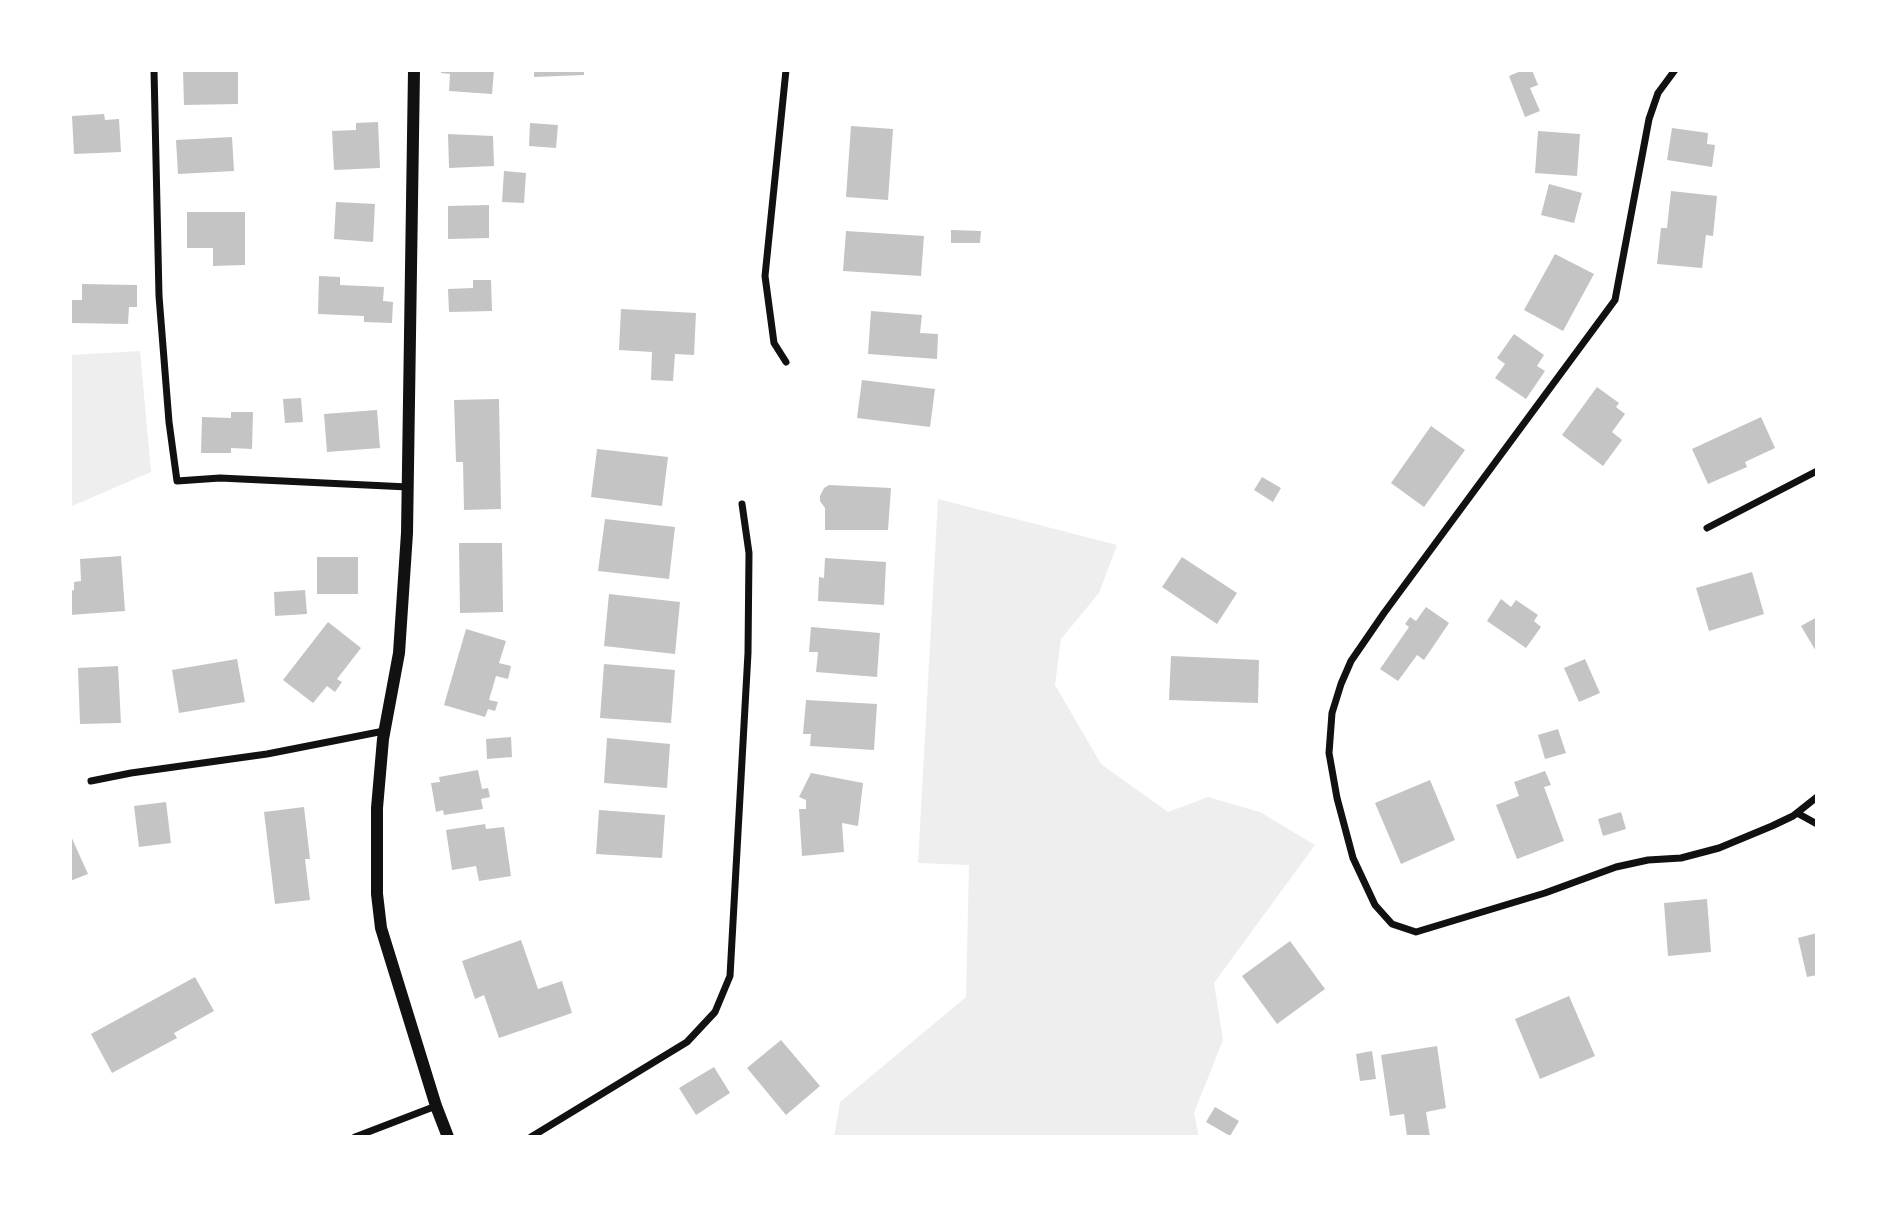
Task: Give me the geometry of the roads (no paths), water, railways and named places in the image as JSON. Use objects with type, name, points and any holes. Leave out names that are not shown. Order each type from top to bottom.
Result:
[{"type":"street","points":[[153,70],[159,296],[169,422],[177,481],[220,478],[408,487]]},
{"type":"street","points":[[414,70],[407,533],[398,653],[384,731],[377,808],[377,894],[381,928],[448,1137]]},
{"type":"street","points":[[786,70],[765,276],[774,343],[786,362]]},
{"type":"street","points":[[1675,70],[1658,93],[1649,119],[1615,300],[1384,613],[1341,684],[1332,713],[1329,753],[1337,798],[1353,858],[1375,905],[1392,924],[1416,932],[1545,893],[1616,867],[1648,860],[1681,858],[1719,848],[1797,813],[1817,797]]},
{"type":"street","points":[[1707,528],[1817,471]]},
{"type":"street","points":[[531,1137],[687,1042],[715,1012],[730,976],[748,653],[750,554],[742,504]]},
{"type":"street","points":[[91,781],[267,754],[384,731]]},
{"type":"street","points":[[1797,813],[1817,824]]},
{"type":"street","points":[[355,1137],[436,1105]]}]
